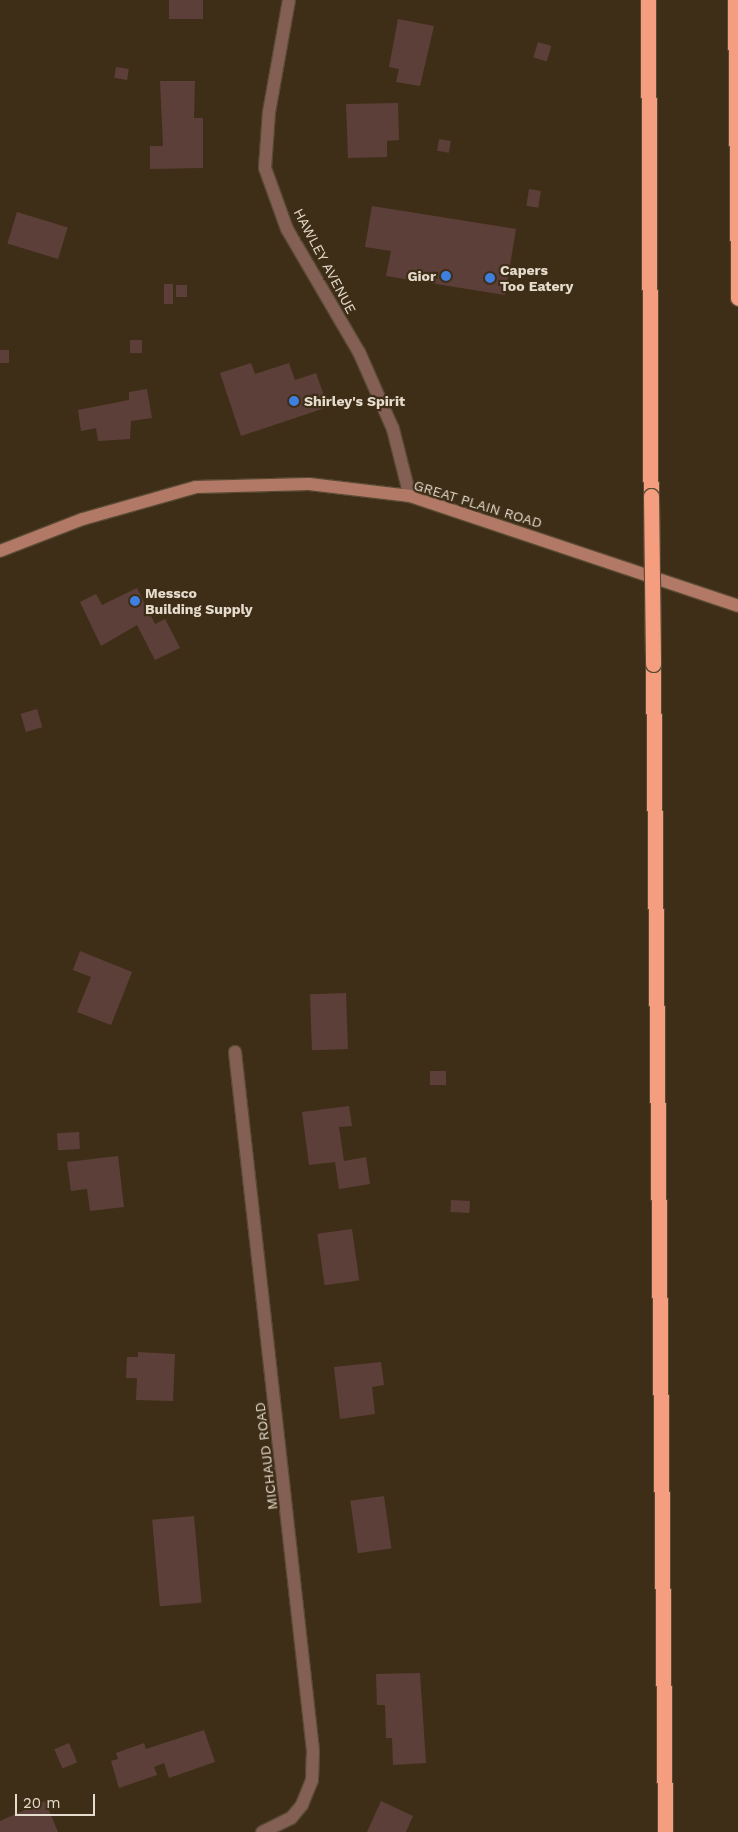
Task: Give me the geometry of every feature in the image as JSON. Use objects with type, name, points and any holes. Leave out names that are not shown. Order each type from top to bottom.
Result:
[{"type":"highway","points":[[648,0],[665,1832]]},
{"type":"highway","points":[[735,0],[738,298]]},
{"type":"main road","name":"GREAT PLAIN ROAD","points":[[0,551],[83,519],[196,487],[309,484],[410,496],[738,606]]},
{"type":"street","name":"HAWLEY AVENUE","points":[[289,0],[270,112],[265,168],[287,229],[359,352],[393,429],[410,496]]},
{"type":"street","name":"MICHAUD ROAD","points":[[235,1052],[313,1751],[312,1780],[302,1806],[291,1818],[262,1832]]},
{"type":"building","points":[[169,0],[203,0],[203,19],[169,19]]},
{"type":"building","points":[[398,19],[434,26],[420,86],[396,82],[399,69],[389,67]]},
{"type":"building","points":[[538,42],[551,46],[547,61],[533,57]]},
{"type":"building","points":[[116,67],[129,69],[127,80],[114,78]]},
{"type":"building","points":[[160,81],[195,81],[194,118],[203,118],[203,168],[150,169],[150,146],[163,146]]},
{"type":"building","points":[[398,103],[399,140],[387,141],[387,157],[348,158],[346,104]]},
{"type":"building","points":[[439,139],[451,141],[449,153],[437,151]]},
{"type":"building","points":[[529,189],[541,191],[538,208],[526,206]]},
{"type":"building","points":[[372,206],[516,229],[505,295],[386,276],[391,251],[365,247]]},
{"type":"building","points":[[17,212],[68,227],[58,259],[7,244]]},
{"type":"building","points":[[164,284],[173,284],[173,304],[164,304]]},
{"type":"building","points":[[176,285],[187,285],[187,297],[176,297]]},
{"type":"building","points":[[130,340],[142,340],[142,353],[130,353]]},
{"type":"building","points":[[0,350],[9,350],[9,363],[0,363]]},
{"type":"building","points":[[251,363],[255,374],[289,363],[295,380],[316,373],[328,407],[241,436],[220,373]]},
{"type":"building","points":[[147,389],[152,418],[131,421],[130,439],[98,441],[96,428],[81,431],[78,410],[129,400],[129,392]]},
{"type":"building","points":[[137,588],[155,624],[165,619],[180,648],[155,660],[137,625],[101,646],[80,602],[96,594],[102,605]]},
{"type":"building","points":[[37,709],[42,727],[26,732],[21,714]]},
{"type":"building","points":[[80,951],[132,972],[111,1025],[77,1012],[91,977],[73,970]]},
{"type":"building","points":[[346,993],[348,1049],[312,1050],[310,994]]},
{"type":"building","points":[[430,1071],[446,1071],[446,1085],[430,1085]]},
{"type":"building","points":[[349,1106],[352,1126],[339,1127],[344,1161],[366,1157],[370,1184],[339,1189],[335,1162],[309,1165],[302,1112]]},
{"type":"building","points":[[79,1132],[80,1149],[58,1150],[57,1133]]},
{"type":"building","points":[[118,1156],[124,1207],[90,1211],[87,1189],[71,1191],[67,1162]]},
{"type":"building","points":[[451,1200],[470,1201],[469,1213],[450,1212]]},
{"type":"building","points":[[352,1229],[359,1280],[325,1285],[317,1234]]},
{"type":"building","points":[[138,1352],[175,1354],[173,1401],[136,1400],[137,1378],[126,1378],[127,1357],[138,1357]]},
{"type":"building","points":[[381,1362],[384,1385],[372,1387],[375,1414],[340,1419],[334,1367]]},
{"type":"building","points":[[384,1496],[391,1548],[358,1553],[350,1501]]},
{"type":"building","points":[[194,1516],[202,1603],[160,1606],[152,1520]]},
{"type":"building","points":[[420,1673],[426,1763],[393,1765],[392,1738],[386,1738],[385,1705],[377,1705],[376,1674]]},
{"type":"building","points":[[204,1730],[215,1762],[169,1778],[164,1763],[154,1767],[157,1775],[119,1788],[111,1761],[118,1759],[116,1753],[144,1743],[146,1749]]},
{"type":"building","points":[[69,1743],[77,1762],[62,1769],[54,1749]]},
{"type":"building","points":[[45,1801],[58,1832],[0,1832],[0,1821]]},
{"type":"building","points":[[381,1801],[413,1816],[406,1832],[367,1832]]},
{"type":"place","name":"Gior","points":[[446,276]]},
{"type":"place","name":"Capers Too Eatery","points":[[490,278]]},
{"type":"place","name":"Shirley's Spirit","points":[[294,401]]},
{"type":"place","name":"Messco Building Supply","points":[[135,601]]}]
